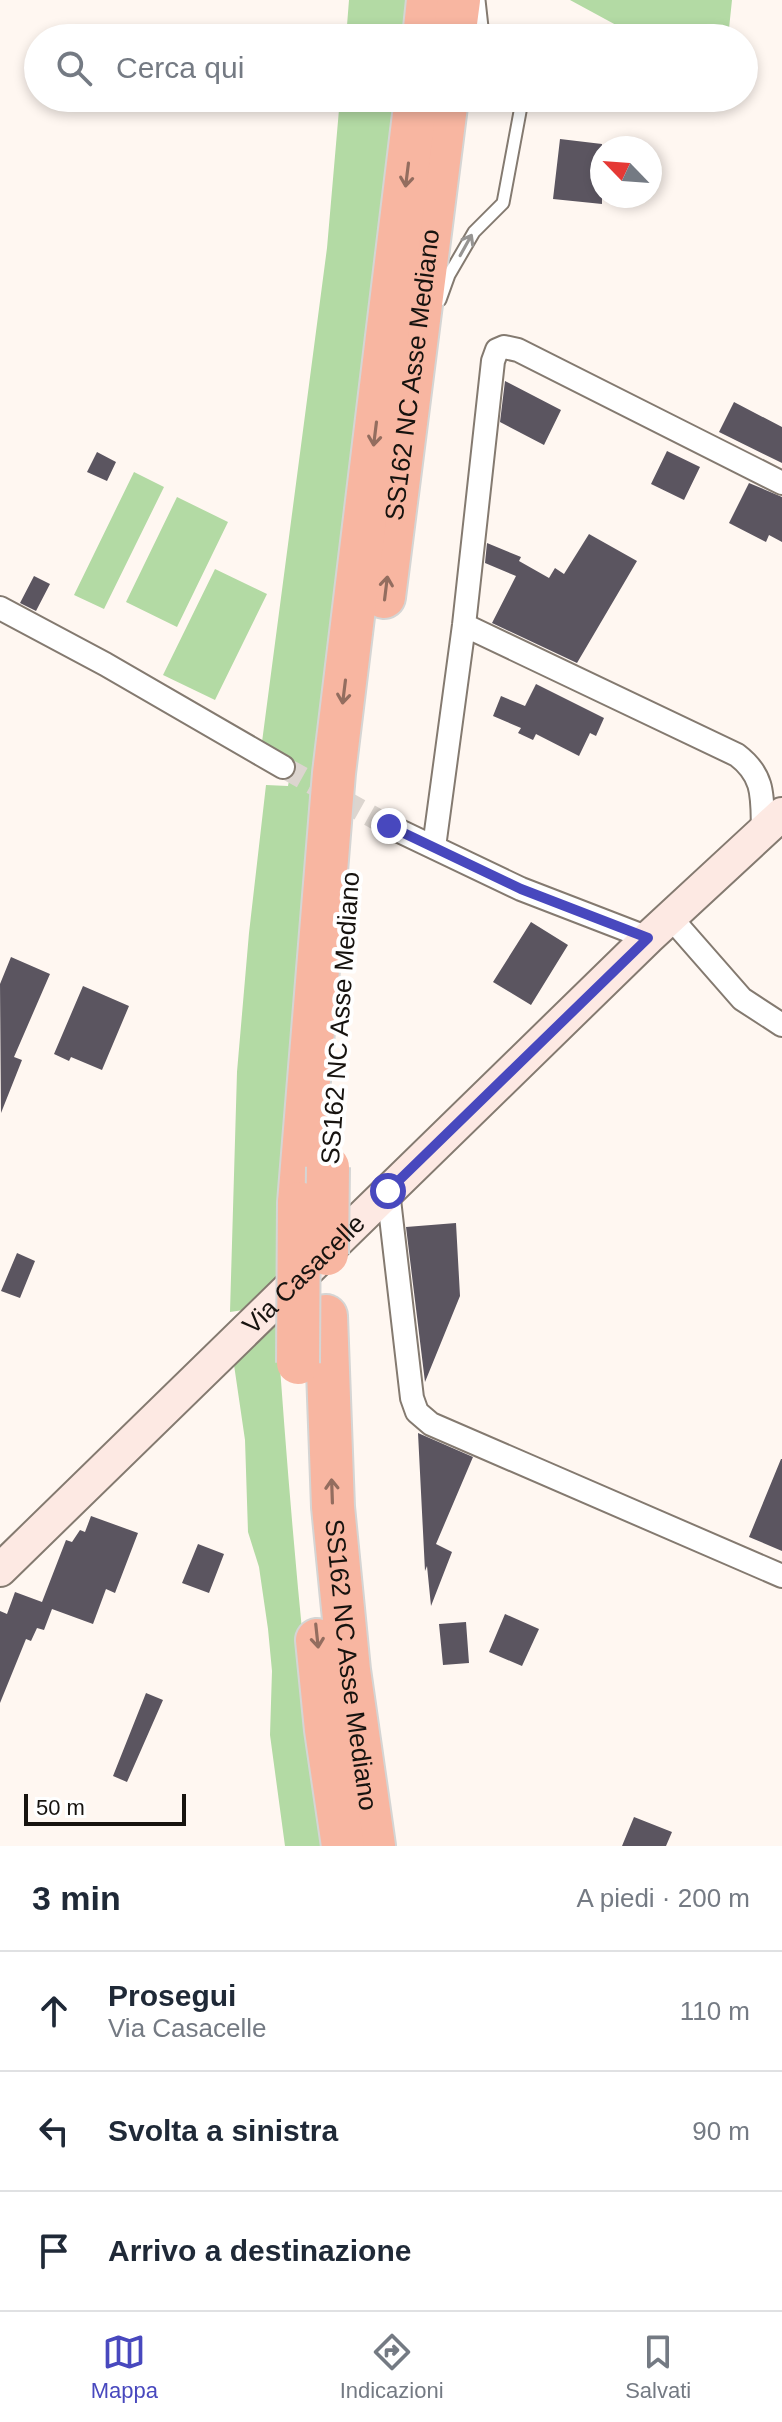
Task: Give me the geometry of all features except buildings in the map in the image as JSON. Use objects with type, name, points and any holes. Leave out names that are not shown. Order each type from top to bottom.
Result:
[{"type":"highway","points":[[425,24],[428,0]]},
{"type":"highway","points":[[456,24],[459,0]]},
{"type":"highway","name":"SS162 NC Asse Mediano","points":[[343,1846],[326,1730],[309,1550],[298,1363],[299,1203],[334,773],[414,112]]},
{"type":"highway","name":"SS162 NC Asse Mediano","points":[[374,1846],[349,1670],[333,1507],[326,1316],[328,1167],[351,868],[445,112]]},
{"type":"street","points":[[434,847],[464,625],[493,361],[497,350],[504,347],[518,350],[782,483]]},
{"type":"street","points":[[0,608],[105,664],[283,767]]},
{"type":"street","points":[[464,625],[737,755],[750,765],[759,778],[772,824]]},
{"type":"street","name":"Via Casacelle","points":[[0,1570],[660,928],[772,824]]},
{"type":"street","points":[[389,826],[521,889],[660,928],[742,999],[782,1025]]},
{"type":"street","points":[[388,1191],[412,1398],[417,1412],[431,1424],[782,1576]]},
{"type":"lane","points":[[479,0],[482,24]]},
{"type":"lane","points":[[434,315],[449,275],[474,232],[503,203],[520,112]]},
{"type":"lane","points":[[414,368],[429,328]]},
{"type":"green space","points":[[349,0],[415,0],[412,24],[347,24]]},
{"type":"green space","points":[[570,0],[732,0],[729,24],[614,24]]},
{"type":"green space","points":[[339,112],[401,112],[282,1278],[250,1309],[230,1312],[237,1072],[249,933],[266,785],[288,786],[293,759],[262,742],[327,248]]},
{"type":"green space","points":[[134,472],[164,487],[104,609],[74,595]]},
{"type":"green space","points":[[177,497],[228,522],[177,627],[126,602]]},
{"type":"green space","points":[[215,569],[267,594],[215,700],[163,675]]},
{"type":"green space","points":[[277,1324],[298,1585],[326,1846],[285,1846],[270,1735],[272,1671],[268,1629],[259,1567],[248,1532],[245,1440],[233,1358],[245,1345]]},
{"type":"tunnel","points":[[283,767],[389,826]]},
{"type":"route","points":[[388,1191],[648,938],[521,889],[389,826]]}]
